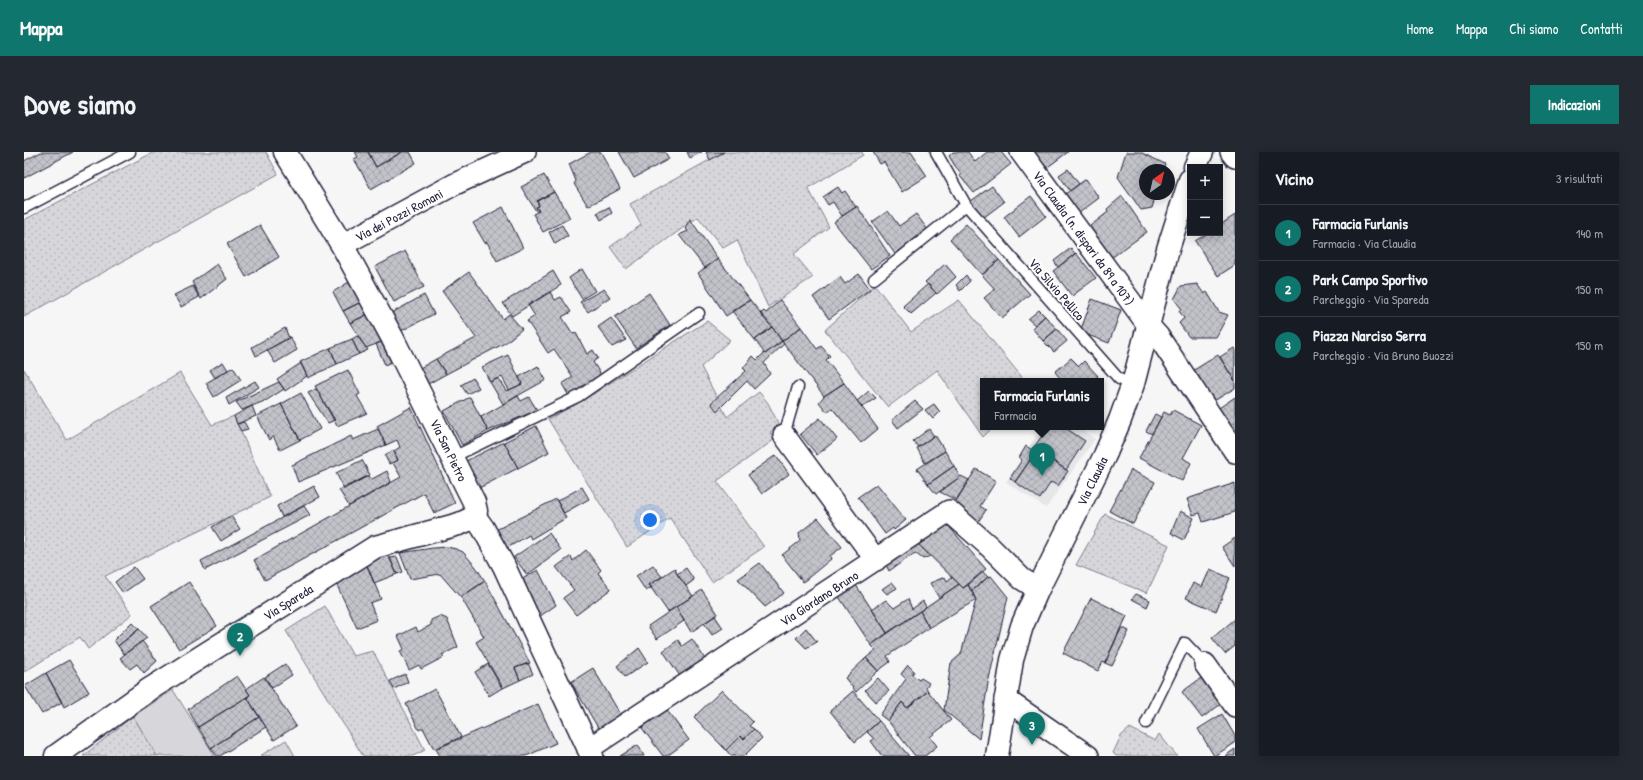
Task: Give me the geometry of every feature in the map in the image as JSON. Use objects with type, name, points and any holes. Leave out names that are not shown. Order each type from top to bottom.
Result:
[{"type":"street","name":"Via San Pietro","points":[[285,152],[342,245],[392,337],[474,502],[476,511],[475,517],[483,528],[504,566],[590,752]]},
{"type":"street","name":"Via dei Pozzi Romani","points":[[455,184],[498,152]]},
{"type":"street","name":"Via dei Pozzi Romani","points":[[342,245],[455,184],[525,152]]},
{"type":"street","name":"Via Claudia (n. dispari da 89 a 107)","points":[[1021,152],[1148,325],[1158,336],[1235,452]]},
{"type":"street","points":[[1196,164],[1202,152]]},
{"type":"street","points":[[1231,152],[1235,157]]},
{"type":"street","name":"Via Claudia","points":[[997,756],[1012,660],[1022,626],[1038,590],[1105,455],[1120,420],[1133,384],[1168,249],[1187,189]]},
{"type":"street","points":[[784,435],[876,560]]},
{"type":"street","name":"Via Giordano Bruno","points":[[590,752],[950,511],[990,547],[1022,579],[1038,590]]},
{"type":"street","name":"Via Spareda","points":[[56,756],[150,689],[375,547],[459,524],[475,517]]},
{"type":"street","points":[[1205,664],[1235,706]]},
{"type":"street","points":[[1005,699],[1088,756]]},
{"type":"lane","points":[[24,208],[130,152]]},
{"type":"lane","name":"Via Silvio Pellico","points":[[936,152],[966,205],[1119,379],[1133,384]]},
{"type":"lane","points":[[874,279],[966,205]]},
{"type":"lane","points":[[453,458],[580,396],[699,313]]},
{"type":"lane","points":[[784,435],[798,387]]},
{"type":"lane","points":[[1146,723],[1185,643],[1205,664]]},
{"type":"shaded area","points":[[154,152],[266,152],[278,174],[24,317],[24,220]]},
{"type":"shaded area","points":[[724,152],[862,152],[863,155],[808,188],[829,227],[794,254],[813,277],[768,307],[737,240],[723,248],[698,217],[626,269],[610,247],[641,225],[630,204]]},
{"type":"shaded area","points":[[875,285],[911,332],[959,300],[1023,378],[980,378],[980,430],[990,430],[983,437],[937,370],[888,407],[825,330]]},
{"type":"shaded area","points":[[707,321],[730,340],[701,367],[727,417],[759,392],[768,403],[779,425],[770,432],[775,439],[717,481],[764,547],[712,582],[670,518],[627,547],[548,419],[577,404]]},
{"type":"shaded area","points":[[24,369],[67,440],[180,373],[212,425],[234,416],[270,497],[105,576],[132,614],[88,649],[80,637],[24,672]]},
{"type":"shaded area","points":[[1040,430],[1082,430],[1095,439],[1046,508],[1006,482]]},
{"type":"shaded area","points":[[1105,514],[1169,545],[1147,593],[1076,565]]},
{"type":"shaded area","points":[[325,606],[353,656],[373,651],[425,750],[413,756],[363,756],[286,631]]},
{"type":"shaded area","points":[[173,690],[215,756],[157,756],[133,716]]},
{"type":"shaded area","points":[[133,716],[157,756],[83,756]]},
{"type":"shaded area","points":[[1130,728],[1155,741],[1159,734],[1177,756],[1116,756],[1113,753],[1121,736]]},
{"type":"shaded area","points":[[286,740],[295,756],[260,756]]},
{"type":"building","points":[[41,152],[73,152],[24,178],[24,161]]},
{"type":"building","points":[[355,152],[368,152],[376,167],[402,152],[410,152],[416,163],[371,189],[354,159],[358,157]]},
{"type":"building","points":[[368,152],[402,152],[376,167]]},
{"type":"building","points":[[591,152],[601,152],[620,189],[588,206],[574,184],[576,181],[569,164]]},
{"type":"building","points":[[619,152],[665,152],[669,159],[634,178]]},
{"type":"building","points":[[687,152],[702,152],[690,158]]},
{"type":"building","points":[[706,152],[724,152],[710,160]]},
{"type":"building","points":[[873,152],[911,152],[927,176],[902,192],[884,162],[880,164]]},
{"type":"building","points":[[953,152],[968,152],[975,162],[987,152],[1001,152],[1011,164],[974,193],[959,175],[962,174],[949,156]]},
{"type":"building","points":[[1032,152],[1068,152],[1045,169]]},
{"type":"building","points":[[1126,152],[1140,152],[1165,164],[1139,164],[1139,200],[1154,200],[1152,208],[1141,210],[1118,177]]},
{"type":"building","points":[[1068,169],[1079,184],[1070,191],[1059,175]]},
{"type":"building","points":[[544,175],[554,192],[537,201],[539,206],[536,207],[539,211],[536,211],[521,187]]},
{"type":"building","points":[[1086,179],[1099,198],[1075,216],[1061,197]]},
{"type":"building","points":[[992,186],[1004,202],[983,218],[971,201]]},
{"type":"building","points":[[838,187],[842,193],[845,191],[856,207],[842,216],[833,202],[828,205],[823,197]]},
{"type":"building","points":[[554,192],[560,202],[561,201],[570,218],[543,232],[533,214],[539,211],[536,207],[539,206],[537,201]]},
{"type":"building","points":[[1031,196],[1046,216],[1019,237],[1004,217]]},
{"type":"building","points":[[1122,196],[1147,232],[1107,261],[1085,230],[1108,212],[1107,209]]},
{"type":"building","points":[[857,206],[890,256],[871,269],[834,222]]},
{"type":"building","points":[[503,207],[523,248],[497,261],[487,242],[485,243],[473,223]]},
{"type":"building","points":[[609,207],[612,213],[601,220],[597,213]]},
{"type":"building","points":[[888,211],[899,226],[916,214],[928,230],[895,254],[872,222]]},
{"type":"building","points":[[1235,215],[1235,265],[1218,276],[1195,241],[1203,236],[1223,236],[1223,223]]},
{"type":"building","points":[[690,219],[718,259],[705,268],[679,235],[688,231],[685,228]]},
{"type":"building","points":[[966,224],[999,260],[982,275],[950,239]]},
{"type":"building","points":[[260,225],[279,257],[246,277],[227,244]]},
{"type":"building","points":[[562,225],[568,236],[555,244],[549,232]]},
{"type":"building","points":[[1071,248],[1075,254],[1058,267],[1054,261]]},
{"type":"building","points":[[405,251],[424,287],[394,302],[375,267]]},
{"type":"building","points":[[1076,253],[1096,278],[1072,296],[1053,271]]},
{"type":"building","points":[[718,259],[750,300],[726,316],[698,273]]},
{"type":"building","points":[[999,260],[1030,294],[1002,318],[984,298],[995,289],[982,275]]},
{"type":"building","points":[[217,264],[227,279],[201,299],[192,282]]},
{"type":"building","points":[[945,264],[956,277],[937,294],[925,282]]},
{"type":"building","points":[[582,269],[595,291],[582,299],[569,278]]},
{"type":"building","points":[[553,271],[561,285],[512,316],[503,303]]},
{"type":"building","points":[[469,272],[503,319],[509,314],[522,329],[505,343],[446,374],[436,359],[476,338],[442,291]]},
{"type":"building","points":[[859,274],[870,289],[829,319],[813,297],[840,277],[845,284]]},
{"type":"building","points":[[966,275],[970,281],[960,291],[956,285]]},
{"type":"building","points":[[349,282],[361,302],[343,311],[333,292]]},
{"type":"building","points":[[928,284],[936,293],[911,314],[903,306]]},
{"type":"building","points":[[1197,284],[1204,294],[1207,292],[1219,312],[1228,315],[1216,337],[1189,337],[1179,323],[1184,318],[1179,311],[1181,308],[1174,299],[1181,286]]},
{"type":"building","points":[[193,286],[199,297],[181,307],[174,295]]},
{"type":"building","points":[[604,289],[610,297],[588,312],[580,302]]},
{"type":"building","points":[[550,292],[555,300],[561,297],[571,312],[562,317],[573,334],[576,333],[587,354],[593,350],[598,358],[593,362],[601,375],[569,396],[562,384],[573,377],[554,349],[548,353],[527,321],[535,316],[528,305]]},
{"type":"building","points":[[649,293],[670,325],[636,348],[615,317]]},
{"type":"building","points":[[424,295],[434,314],[399,332],[390,314]]},
{"type":"building","points":[[1092,299],[1121,310],[1109,343],[1080,332]]},
{"type":"building","points":[[750,300],[772,327],[755,340],[732,311]]},
{"type":"building","points":[[780,300],[801,327],[782,341],[760,314],[764,311],[766,313]]},
{"type":"building","points":[[361,302],[368,314],[350,323],[343,311]]},
{"type":"building","points":[[1039,310],[1045,316],[1035,325],[1028,319]]},
{"type":"building","points":[[368,314],[384,341],[366,348],[350,323]]},
{"type":"building","points":[[1045,316],[1057,329],[1043,341],[1032,328]]},
{"type":"building","points":[[611,318],[626,340],[612,347],[598,327]]},
{"type":"building","points":[[772,327],[782,341],[765,354],[755,340]]},
{"type":"building","points":[[801,327],[817,349],[821,346],[830,356],[826,360],[844,383],[824,396],[782,341]]},
{"type":"building","points":[[285,328],[289,338],[256,356],[252,347]]},
{"type":"building","points":[[1057,329],[1067,341],[1054,352],[1043,341]]},
{"type":"building","points":[[357,336],[368,350],[359,354],[352,339]]},
{"type":"building","points":[[290,337],[297,350],[275,363],[267,350]]},
{"type":"building","points":[[352,339],[359,354],[337,364],[330,348]]},
{"type":"building","points":[[782,341],[784,344],[764,363],[770,374],[754,389],[747,381],[717,411],[711,403],[746,371],[743,368],[753,356],[757,360],[764,353],[765,354]]},
{"type":"building","points":[[381,342],[391,362],[385,365],[376,344]]},
{"type":"building","points":[[330,348],[337,364],[308,378],[300,362]]},
{"type":"building","points":[[1234,348],[1235,349],[1235,381],[1220,357]]},
{"type":"building","points":[[508,355],[522,384],[509,390],[502,377],[490,382],[482,367]]},
{"type":"building","points":[[1218,355],[1235,381],[1235,388],[1214,401],[1194,370]]},
{"type":"building","points":[[1071,358],[1079,366],[1084,361],[1098,376],[1096,378],[1060,378],[1055,372]]},
{"type":"building","points":[[436,359],[446,374],[428,384],[420,368]]},
{"type":"building","points":[[223,362],[228,370],[215,378],[210,370]]},
{"type":"building","points":[[301,363],[307,376],[285,391],[277,379]]},
{"type":"building","points":[[538,366],[546,380],[503,404],[490,382],[498,378],[506,391],[509,390],[522,384],[519,377]]},
{"type":"building","points":[[233,367],[241,380],[214,397],[206,383]]},
{"type":"building","points":[[348,370],[360,394],[357,396],[367,413],[337,426],[315,386]]},
{"type":"building","points":[[473,378],[479,388],[467,394],[461,385]]},
{"type":"building","points":[[255,381],[259,387],[229,405],[226,398]]},
{"type":"building","points":[[279,382],[284,389],[267,400],[242,410],[236,402]]},
{"type":"building","points":[[844,383],[878,429],[861,443],[832,408],[827,412],[819,402],[824,396]]},
{"type":"building","points":[[316,389],[335,420],[328,423],[308,393]]},
{"type":"building","points":[[869,391],[876,398],[862,407],[857,401]]},
{"type":"building","points":[[301,393],[320,429],[300,440],[281,404]]},
{"type":"building","points":[[518,396],[521,401],[529,397],[537,410],[488,431],[481,417]]},
{"type":"building","points":[[470,397],[488,431],[462,445],[444,411]]},
{"type":"building","points":[[1235,397],[1235,431],[1219,408]]},
{"type":"building","points":[[915,401],[923,409],[898,428],[892,420]]},
{"type":"building","points":[[281,404],[300,440],[280,450],[273,436],[269,440],[257,416]]},
{"type":"building","points":[[934,404],[940,412],[933,419],[925,410]]},
{"type":"building","points":[[252,406],[256,416],[237,424],[234,416]]},
{"type":"building","points":[[411,407],[455,503],[434,513],[424,493],[265,580],[254,560],[401,477],[393,463],[398,460],[394,451],[400,447],[397,440],[386,445],[377,426]]},
{"type":"building","points":[[1173,410],[1201,425],[1183,458],[1191,463],[1182,481],[1139,458],[1164,412],[1170,415]]},
{"type":"building","points":[[1155,414],[1161,417],[1152,434],[1146,431]]},
{"type":"building","points":[[820,418],[837,439],[817,455],[800,434]]},
{"type":"building","points":[[244,422],[248,429],[241,431],[237,424]]},
{"type":"building","points":[[536,426],[549,452],[518,468],[504,442]]},
{"type":"building","points":[[378,429],[386,445],[298,482],[292,465],[351,436],[353,440]]},
{"type":"building","points":[[929,429],[934,436],[918,447],[913,441]]},
{"type":"building","points":[[1046,430],[1068,430],[1085,441],[1066,470],[1037,450],[1015,482],[1010,478],[1022,460],[1019,458],[1026,446],[1032,450]]},
{"type":"building","points":[[935,435],[945,451],[925,463],[917,448]]},
{"type":"building","points":[[504,442],[518,468],[479,488],[466,461]]},
{"type":"building","points":[[393,450],[398,460],[389,464],[385,456]]},
{"type":"building","points":[[1037,450],[1068,471],[1058,486],[1051,482],[1040,499],[1015,482]]},
{"type":"building","points":[[945,451],[954,466],[928,484],[917,469]]},
{"type":"building","points":[[776,455],[789,474],[762,494],[748,475]]},
{"type":"building","points":[[362,460],[370,475],[344,489],[336,473]]},
{"type":"building","points":[[954,466],[960,477],[936,494],[928,484]]},
{"type":"building","points":[[976,469],[996,481],[980,506],[986,510],[978,522],[953,506]]},
{"type":"building","points":[[1131,470],[1155,482],[1133,524],[1109,511]]},
{"type":"building","points":[[387,471],[391,482],[349,506],[339,490],[368,476],[372,479]]},
{"type":"building","points":[[961,476],[969,480],[956,500],[940,492]]},
{"type":"building","points":[[1235,483],[1235,512],[1203,522],[1200,513],[1193,515],[1187,499]]},
{"type":"building","points":[[877,484],[906,520],[894,530],[893,528],[885,534],[858,497]]},
{"type":"building","points":[[314,486],[320,497],[282,517],[277,506]]},
{"type":"building","points":[[582,487],[589,499],[564,513],[557,501]]},
{"type":"building","points":[[556,499],[566,518],[531,539],[529,535],[502,551],[492,532]]},
{"type":"building","points":[[304,506],[310,515],[205,570],[201,561]]},
{"type":"building","points":[[1180,511],[1194,518],[1184,540],[1171,533]]},
{"type":"building","points":[[231,516],[240,529],[221,541],[212,527]]},
{"type":"building","points":[[818,518],[842,547],[830,556],[831,559],[803,582],[782,555],[800,541],[799,533]]},
{"type":"building","points":[[945,522],[986,569],[963,588],[915,541]]},
{"type":"building","points":[[549,533],[561,550],[527,575],[514,557]]},
{"type":"building","points":[[1235,538],[1235,566],[1222,547]]},
{"type":"building","points":[[915,541],[930,556],[923,559],[915,553],[889,571],[885,563]]},
{"type":"building","points":[[447,547],[463,552],[476,567],[485,581],[461,597],[462,599],[440,574],[410,579],[400,553]]},
{"type":"building","points":[[586,550],[601,570],[598,573],[611,589],[576,615],[563,598],[574,590],[556,567],[571,556],[573,561]]},
{"type":"building","points":[[388,555],[397,574],[374,583],[366,563]]},
{"type":"building","points":[[397,557],[403,572],[397,574],[390,558]]},
{"type":"building","points":[[366,563],[381,599],[370,603],[377,620],[357,628],[334,579]]},
{"type":"building","points":[[760,563],[784,593],[765,607],[738,579]]},
{"type":"building","points":[[653,565],[662,577],[649,585],[652,587],[646,591],[636,576]]},
{"type":"building","points":[[134,567],[143,579],[123,593],[115,582]]},
{"type":"building","points":[[675,568],[677,574],[693,596],[668,612],[649,585]]},
{"type":"building","points":[[686,568],[694,580],[686,586],[677,574]]},
{"type":"building","points":[[1210,569],[1230,578],[1216,611],[1186,598],[1193,583],[1202,587]]},
{"type":"building","points":[[538,570],[556,605],[536,619],[515,583]]},
{"type":"building","points":[[983,572],[988,577],[972,591],[968,585]]},
{"type":"building","points":[[991,576],[1008,597],[988,683],[979,739],[944,710],[951,663],[961,654],[976,600],[972,591]]},
{"type":"building","points":[[945,577],[947,581],[952,577],[959,584],[939,598],[930,583]]},
{"type":"building","points":[[485,581],[530,663],[515,668],[520,680],[503,688],[476,642],[484,637],[461,597]]},
{"type":"building","points":[[189,582],[217,626],[179,649],[151,606]]},
{"type":"building","points":[[854,582],[887,633],[871,645],[837,594]]},
{"type":"building","points":[[892,582],[897,588],[887,594],[882,589]]},
{"type":"building","points":[[959,584],[963,588],[968,585],[976,600],[929,628],[920,611]]},
{"type":"building","points":[[702,590],[718,614],[691,632],[676,607]]},
{"type":"building","points":[[1136,594],[1150,600],[1147,607],[1132,599]]},
{"type":"building","points":[[1091,598],[1127,616],[1105,663],[1103,662],[1098,671],[1063,653]]},
{"type":"building","points":[[908,599],[912,609],[923,601],[926,607],[887,633],[872,609],[886,600],[894,608]]},
{"type":"building","points":[[676,607],[684,621],[657,639],[648,626]]},
{"type":"building","points":[[920,611],[929,628],[887,656],[890,662],[878,671],[866,658],[876,650],[871,645]]},
{"type":"building","points":[[440,616],[447,619],[458,647],[442,655],[444,657],[421,669],[419,665],[409,670],[400,651],[404,649],[398,636],[416,627],[418,632],[431,625],[431,620]]},
{"type":"building","points":[[715,616],[723,628],[712,635],[704,623]]},
{"type":"building","points":[[1235,619],[1235,646],[1225,654],[1212,638]]},
{"type":"building","points":[[132,622],[139,629],[118,646],[114,640]]},
{"type":"building","points":[[1121,627],[1129,631],[1112,666],[1105,663]]},
{"type":"building","points":[[806,628],[817,642],[806,648],[796,638]]},
{"type":"building","points":[[139,629],[147,638],[124,654],[118,646]]},
{"type":"building","points":[[692,639],[707,662],[682,679],[663,651],[678,640],[682,646]]},
{"type":"building","points":[[142,641],[157,661],[144,673],[137,664],[130,669],[120,658]]},
{"type":"building","points":[[639,648],[648,662],[625,677],[617,666]]},
{"type":"building","points":[[866,658],[878,671],[856,692],[845,678]]},
{"type":"building","points":[[69,660],[89,692],[64,707],[46,673]]},
{"type":"building","points":[[528,663],[533,674],[520,680],[515,668]]},
{"type":"building","points":[[285,664],[292,675],[272,688],[265,677]]},
{"type":"building","points":[[488,664],[502,688],[489,696],[475,672]]},
{"type":"building","points":[[908,665],[914,671],[912,675],[919,680],[921,678],[929,683],[926,687],[928,691],[907,708],[902,702],[888,721],[880,715],[906,679],[901,674]]},
{"type":"building","points":[[593,668],[622,717],[600,731],[571,682]]},
{"type":"building","points":[[46,673],[62,702],[42,714],[25,686]]},
{"type":"building","points":[[405,674],[408,682],[394,689],[390,681]]},
{"type":"building","points":[[237,676],[250,695],[198,727],[188,709]]},
{"type":"building","points":[[264,677],[296,726],[274,740],[247,697],[250,695],[246,689]]},
{"type":"building","points":[[878,678],[889,691],[876,702],[865,690]]},
{"type":"building","points":[[1201,678],[1221,704],[1202,718],[1182,692]]},
{"type":"building","points":[[435,689],[461,737],[434,749],[423,728],[419,730],[406,704]]},
{"type":"building","points":[[722,690],[753,722],[749,726],[754,729],[744,739],[740,736],[726,750],[694,717]]},
{"type":"building","points":[[853,691],[879,721],[855,742],[830,711]]},
{"type":"building","points":[[928,691],[951,720],[930,737],[937,746],[925,756],[915,756],[888,721],[902,702],[907,708]]},
{"type":"building","points":[[247,697],[259,717],[211,748],[198,727]]},
{"type":"building","points":[[538,704],[556,743],[526,756],[440,756],[436,749]]},
{"type":"building","points":[[666,709],[689,740],[667,756],[663,756],[642,728]]},
{"type":"building","points":[[1222,714],[1235,736],[1235,743],[1214,756],[1198,729]]},
{"type":"building","points":[[259,717],[266,727],[220,756],[217,756],[211,748]]},
{"type":"building","points":[[879,721],[909,756],[882,756],[871,741],[874,739],[867,732]]},
{"type":"building","points":[[754,729],[762,738],[744,756],[731,756],[726,750],[740,736],[744,739]]},
{"type":"building","points":[[638,745],[644,756],[620,756]]},
{"type":"building","points":[[1235,749],[1235,756],[1225,756]]},
{"type":"place","name":"Farmacia Furlanis","points":[[1042,476]]},
{"type":"place","name":"Park Campo Sportivo","points":[[240,656]]},
{"type":"place","name":"Piazza Narciso Serra","points":[[1032,745]]}]
